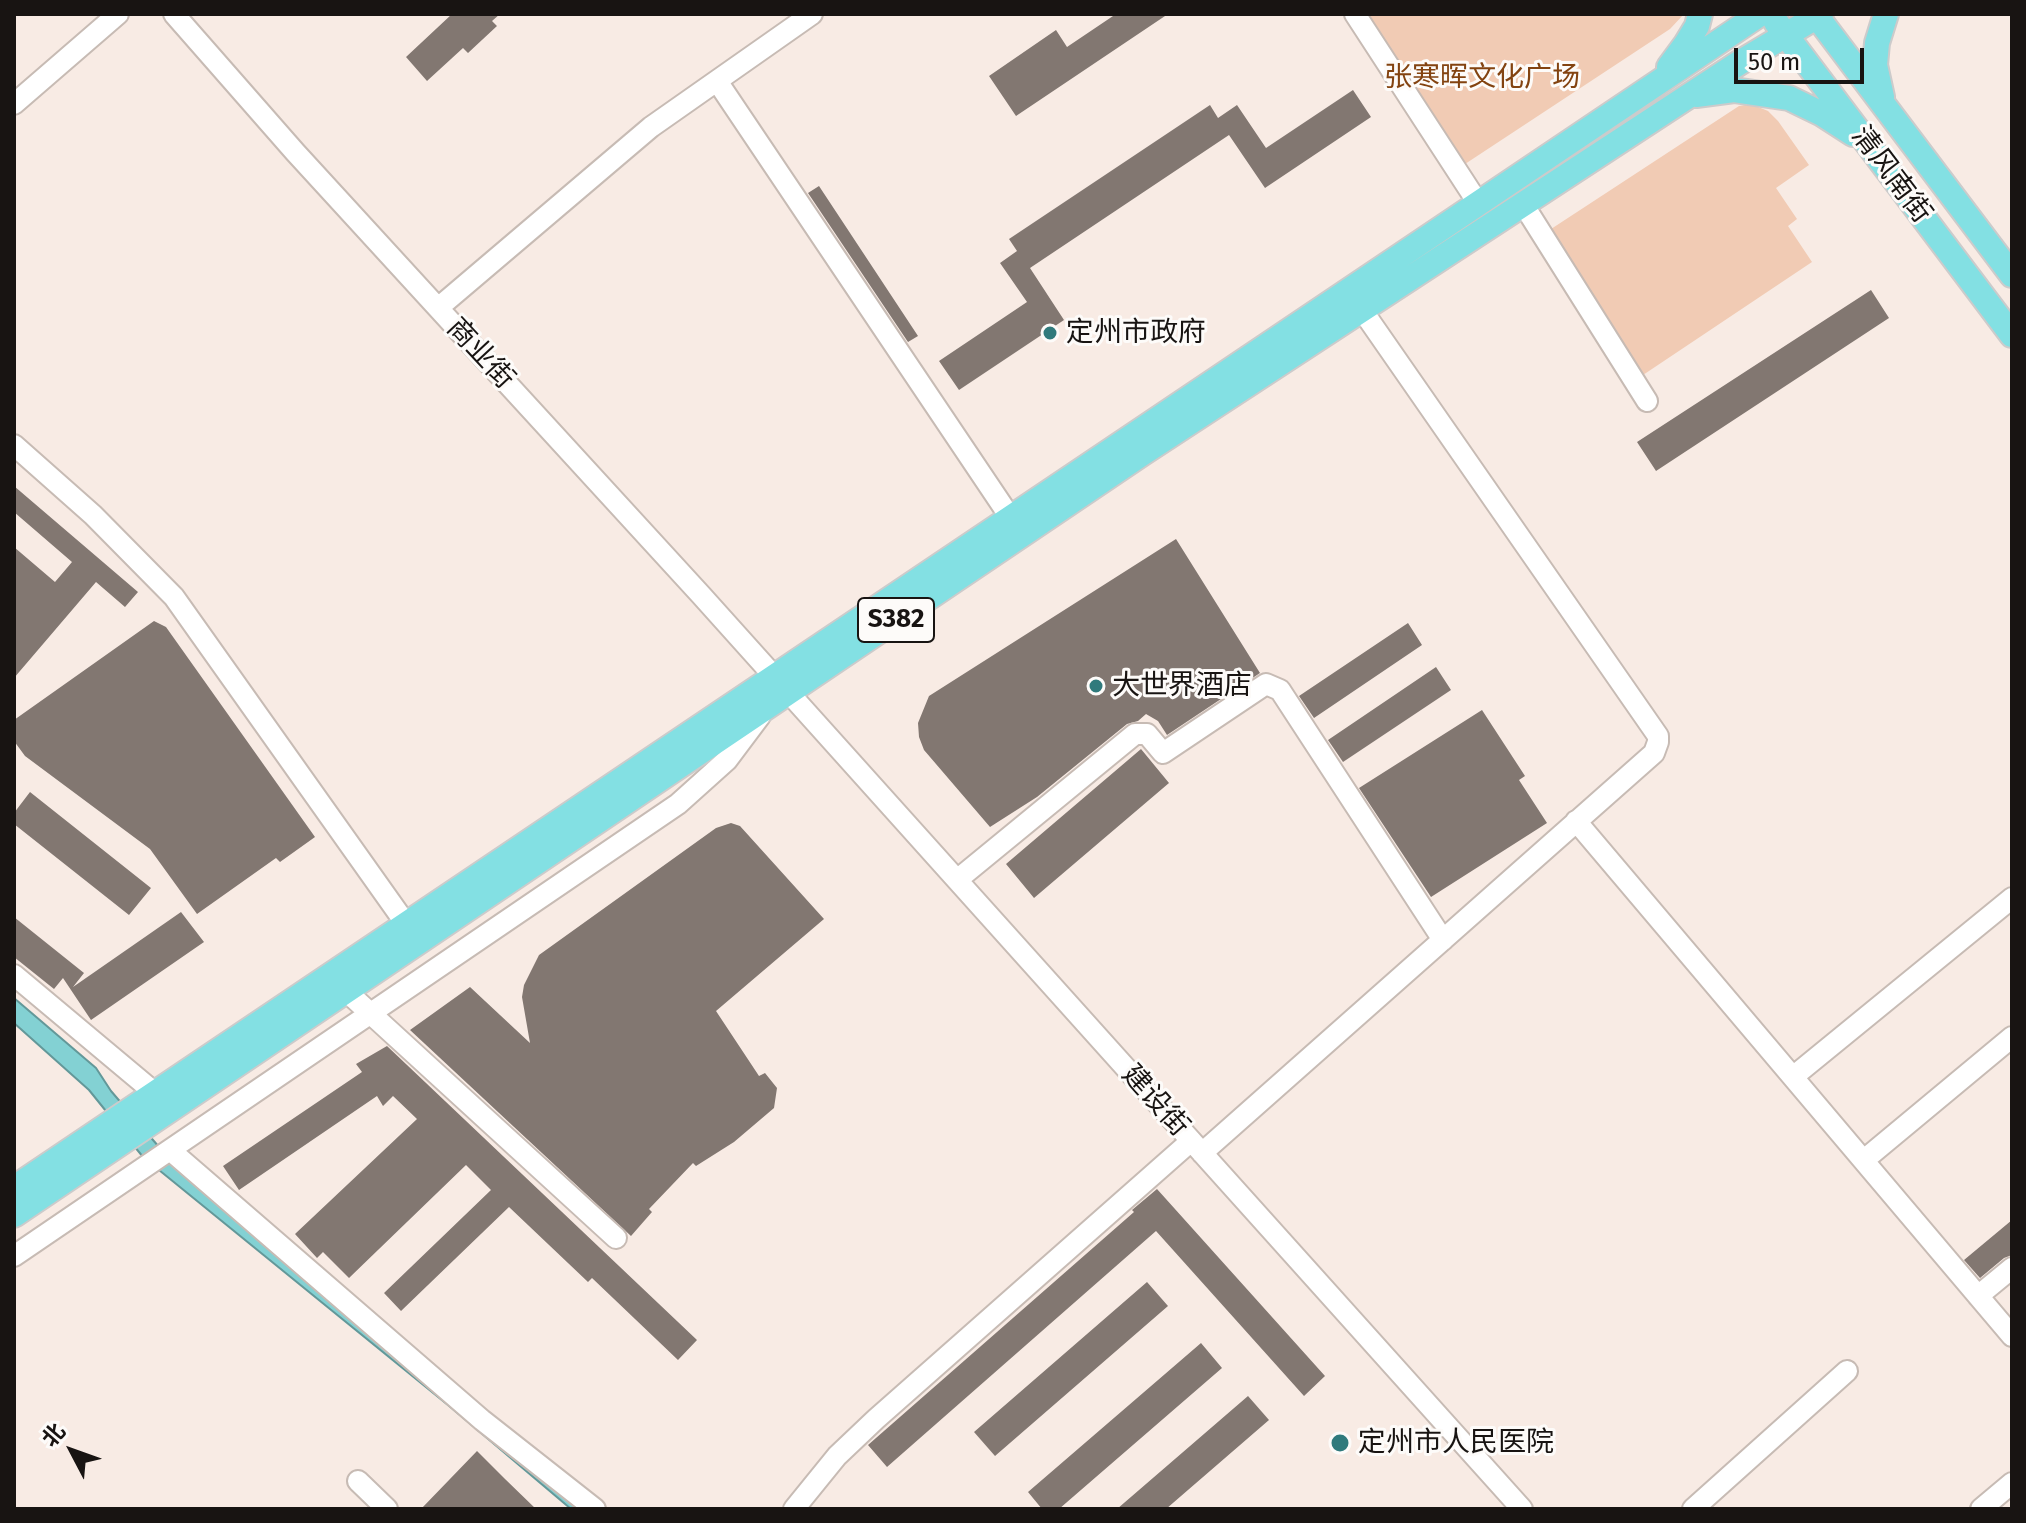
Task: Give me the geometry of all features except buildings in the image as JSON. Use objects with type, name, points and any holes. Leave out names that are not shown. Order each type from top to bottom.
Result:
[{"type":"main road","points":[[1652,86],[1686,44],[1700,14]]},
{"type":"main road","name":"S382","points":[[14,1215],[766,708],[781,684],[1010,517],[1760,14]]},
{"type":"main road","name":"清风南街","points":[[1770,14],[2012,335]]},
{"type":"main road","points":[[1886,14],[1877,43],[1875,65],[1879,89],[1888,110]]},
{"type":"main road","name":"S382","points":[[14,1188],[406,924],[1156,445],[1818,15]]},
{"type":"main road","name":"清风南街","points":[[1818,15],[2012,275]]},
{"type":"main road","points":[[1689,96],[1734,90],[1789,98],[1836,122],[1867,144]]},
{"type":"street","points":[[14,104],[118,14]]},
{"type":"street","name":"商业街","points":[[174,14],[295,152],[781,684]]},
{"type":"street","points":[[438,308],[651,127],[812,14]]},
{"type":"street","points":[[1355,14],[1478,203]]},
{"type":"street","points":[[717,81],[1010,517]]},
{"type":"street","points":[[1523,204],[1647,401]]},
{"type":"street","points":[[794,1509],[837,1456],[876,1419],[1443,940],[1654,753],[1658,736],[1362,310]]},
{"type":"street","points":[[14,445],[105,526],[174,597],[406,924]]},
{"type":"street","name":"建设街","points":[[781,684],[1522,1509]]},
{"type":"street","points":[[957,880],[1135,734],[1147,734],[1163,753],[1266,684],[1280,690],[1443,940]]},
{"type":"street","points":[[14,1256],[678,804],[727,760],[766,708]]},
{"type":"street","points":[[1576,821],[2012,1336]]},
{"type":"street","points":[[1794,1076],[2012,898]]},
{"type":"street","points":[[14,975],[155,1093]]},
{"type":"street","points":[[346,991],[616,1238]]},
{"type":"street","points":[[1864,1160],[2012,1037]]},
{"type":"street","points":[[170,1150],[482,1420],[595,1509]]},
{"type":"street","points":[[1978,1296],[2012,1268]]},
{"type":"street","points":[[1693,1509],[1847,1371]]},
{"type":"street","points":[[358,1481],[387,1509]]},
{"type":"street","points":[[1981,1509],[2012,1483]]},
{"type":"green space","name":"张寒晖文化广场","points":[[1364,14],[1684,14],[1670,29],[1462,166]]},
{"type":"green space","points":[[1751,104],[1768,111],[1778,121],[1809,165],[1776,188],[1797,219],[1788,226],[1812,262],[1643,375],[1548,231],[1739,106]]},
{"type":"water","points":[[14,998],[96,1068],[111,1091],[171,1161],[587,1509],[571,1509],[143,1157],[89,1090],[14,1023]]},
{"type":"place","name":"定州市政府","points":[[1050,333]]},
{"type":"place","name":"大世界酒店","points":[[1096,686]]},
{"type":"place","name":"定州市人民医院","points":[[1340,1443]]}]
